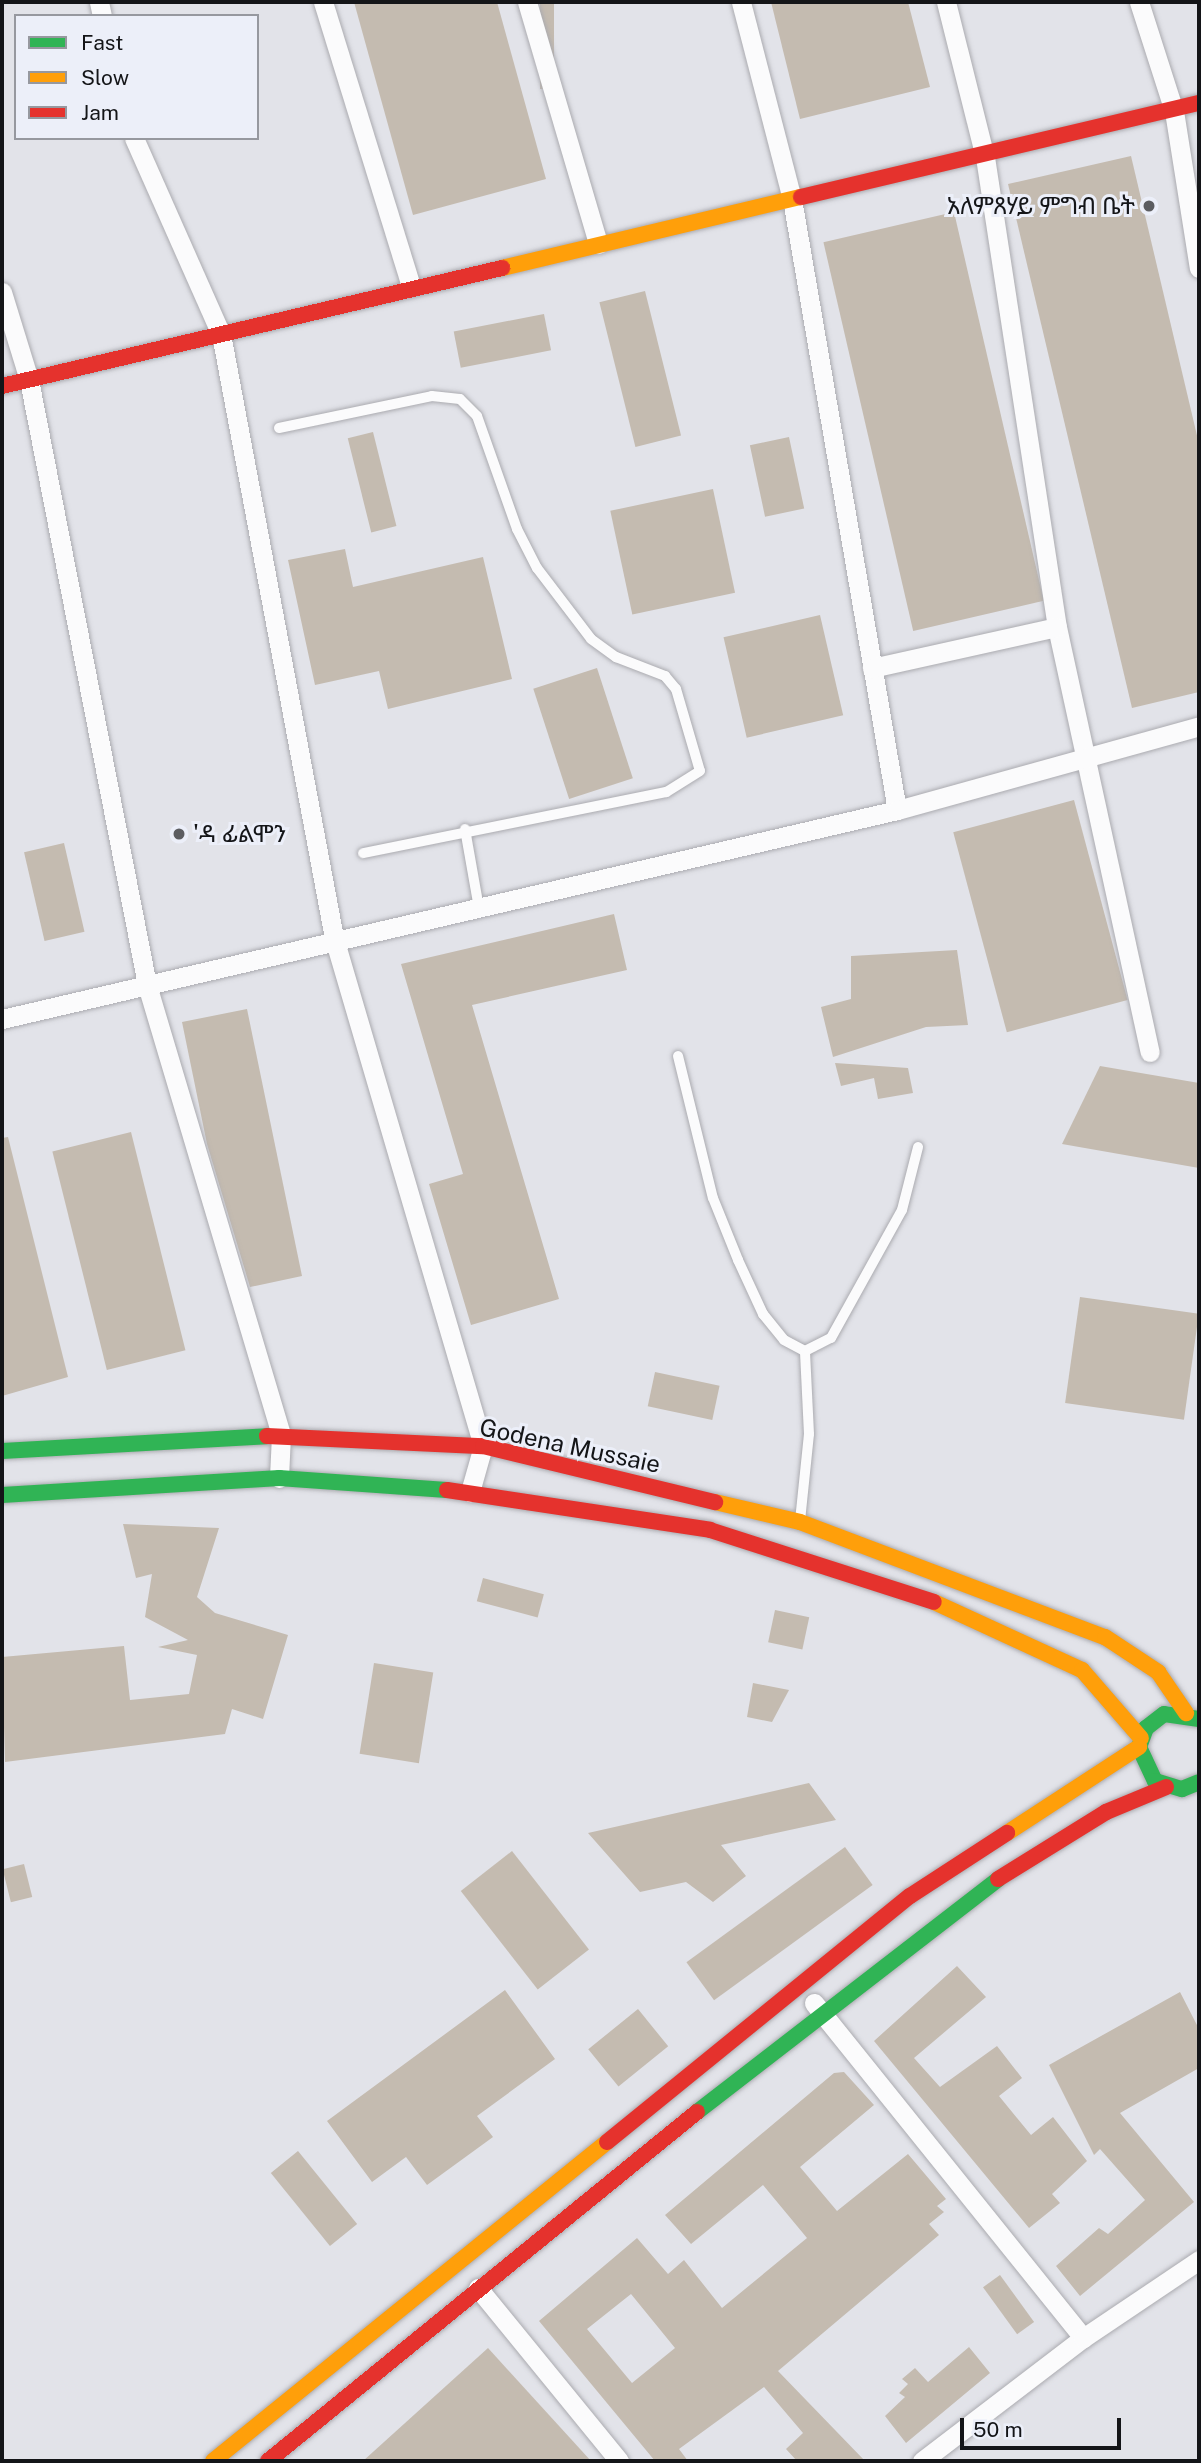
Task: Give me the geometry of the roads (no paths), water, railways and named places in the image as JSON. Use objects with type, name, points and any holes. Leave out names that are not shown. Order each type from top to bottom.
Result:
[{"type":"street","points":[[323,2],[411,287]]},
{"type":"street","points":[[527,2],[598,244]]},
{"type":"street","points":[[741,2],[792,200],[897,810]]},
{"type":"street","points":[[946,2],[985,157],[1057,627],[1150,1052]]},
{"type":"street","points":[[1139,2],[1174,111],[1199,268]]},
{"type":"street","points":[[2,386],[411,287],[985,157],[1199,103]]},
{"type":"street","points":[[135,140],[221,334],[334,938],[483,1446],[470,1492]]},
{"type":"street","points":[[2,292],[29,380],[147,985],[281,1435],[279,1478]]},
{"type":"street","points":[[872,668],[1057,627]]},
{"type":"street","points":[[2,1019],[334,938],[479,909],[897,810],[1199,726]]},
{"type":"street","name":"Godena Mussaie","points":[[2,1451],[281,1435],[483,1446],[800,1522],[918,1565],[1105,1637],[1158,1672],[1196,1717]]},
{"type":"street","points":[[2,1495],[279,1478],[470,1492],[710,1530],[907,1591],[1082,1670],[1140,1743],[1146,1772],[1166,1787]]},
{"type":"street","points":[[907,1591],[918,1565]]},
{"type":"street","points":[[213,2461],[946,1868],[1140,1743],[1164,1714],[1196,1717]]},
{"type":"street","points":[[268,2461],[820,2011],[970,1896],[1106,1812],[1166,1787],[1199,1783]]},
{"type":"street","points":[[946,1868],[970,1896]]},
{"type":"street","points":[[802,1986],[1083,2338]]},
{"type":"street","points":[[719,2052],[738,2077]]},
{"type":"street","points":[[564,2177],[584,2201]]},
{"type":"street","points":[[922,2461],[1083,2338],[1199,2260]]},
{"type":"street","points":[[478,2288],[619,2461]]},
{"type":"lane","points":[[279,428],[432,396],[460,400],[477,416],[517,529],[553,590],[591,639],[616,657],[666,676],[687,710],[700,771],[684,785],[465,829],[363,853]]},
{"type":"lane","points":[[465,829],[479,909]]},
{"type":"lane","points":[[678,1056],[713,1198],[738,1260],[763,1314],[784,1340],[806,1351]]},
{"type":"lane","points":[[806,1351],[831,1338],[902,1210],[918,1147]]},
{"type":"lane","points":[[800,1522],[809,1434],[806,1351]]},
{"type":"place","name":"አለምጸሃይ ምግብ ቤት","points":[[1149,206]]},
{"type":"place","name":"'ዳ ፊልሞን","points":[[179,834]]}]
